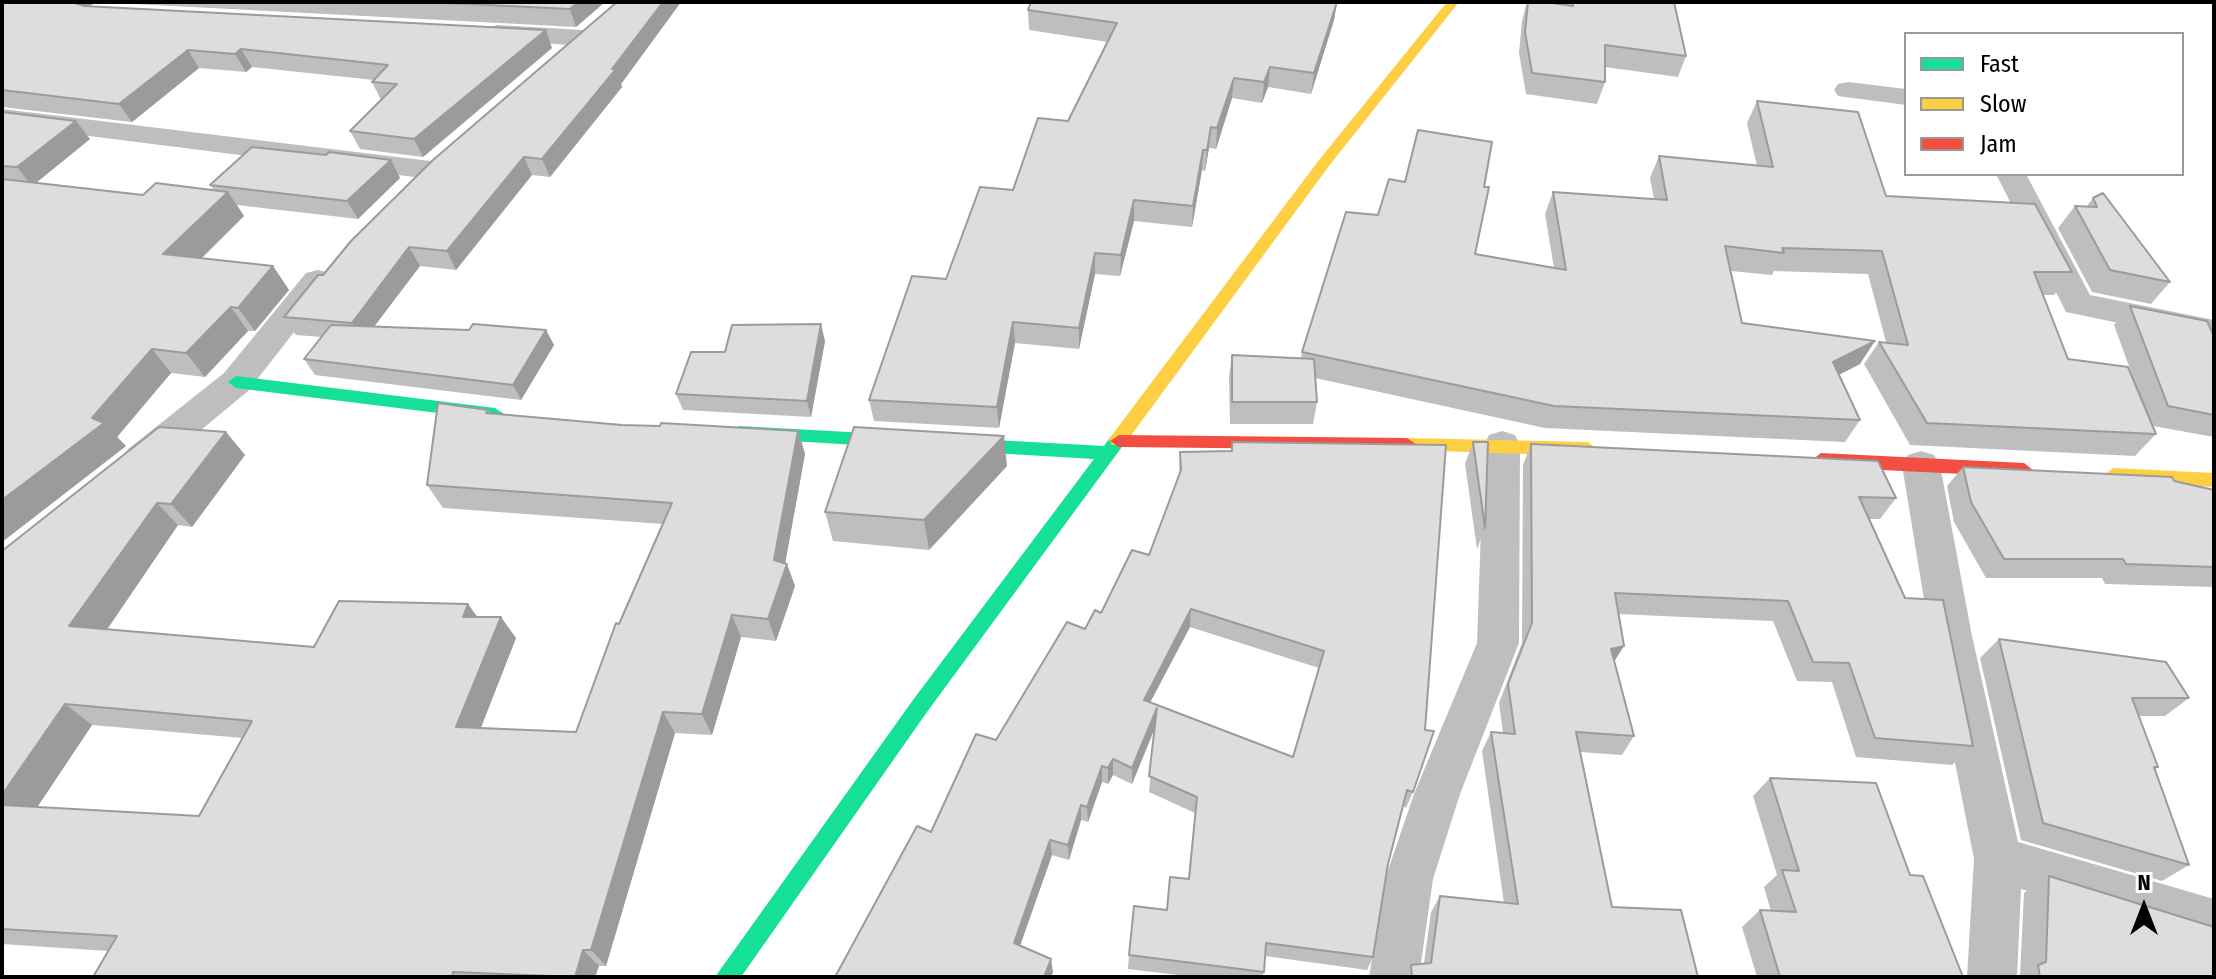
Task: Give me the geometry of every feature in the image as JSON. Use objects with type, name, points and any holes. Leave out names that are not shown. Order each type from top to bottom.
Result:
[{"type":"street","points":[[727,977],[920,706],[1324,163],[1448,3]]},
{"type":"street","points":[[472,32],[593,29],[547,68]]},
{"type":"street","points":[[1848,90],[1904,97]]},
{"type":"street","points":[[2,117],[442,160],[397,203]]},
{"type":"street","points":[[2012,176],[2078,304],[2204,329],[2214,353]]},
{"type":"street","points":[[113,482],[236,382],[320,279],[342,257]]},
{"type":"street","points":[[236,382],[517,417]]},
{"type":"street","points":[[720,431],[1114,447],[1502,445],[1611,450]]},
{"type":"street","points":[[1394,977],[1409,879],[1437,794],[1498,643],[1502,445]]},
{"type":"street","points":[[1797,459],[2045,471]]},
{"type":"street","points":[[1921,465],[1951,636],[1998,859],[1992,977]]},
{"type":"street","points":[[2091,474],[2214,480]]},
{"type":"street","points":[[1998,859],[2214,924]]},
{"type":"building","points":[[2,2],[72,2],[84,6],[546,30],[414,139],[350,131],[397,84],[372,82],[388,65],[241,49],[235,54],[188,50],[119,104],[2,90]]},
{"type":"building","points":[[427,2],[578,2],[570,9]]},
{"type":"building","points":[[617,2],[663,2],[612,69],[616,69],[542,159],[524,157],[447,251],[409,247],[352,323],[284,317],[318,275],[323,275],[351,241],[433,160]]},
{"type":"building","points":[[1031,2],[1337,2],[1314,73],[1270,67],[1264,82],[1234,78],[1217,128],[1211,127],[1207,150],[1203,150],[1193,206],[1134,200],[1121,255],[1095,253],[1079,328],[1013,322],[997,407],[869,400],[912,276],[946,279],[980,187],[1013,190],[1038,118],[1068,121],[1117,23],[1028,10]]},
{"type":"building","points":[[1528,2],[1573,6],[1573,2],[1674,2],[1686,56],[1605,45],[1605,82],[1532,73],[1525,32]]},
{"type":"building","points":[[1757,101],[1858,112],[1886,196],[2035,204],[2072,272],[2034,272],[2068,359],[2128,367],[2156,434],[1927,423],[1879,342],[1908,345],[1882,251],[1782,248],[1784,253],[1725,246],[1742,323],[1875,341],[1833,362],[1860,420],[1554,406],[1302,352],[1346,212],[1378,215],[1389,179],[1405,182],[1418,130],[1492,142],[1484,187],[1489,187],[1475,254],[1566,270],[1553,192],[1667,200],[1659,156],[1773,167]]},
{"type":"building","points":[[2,112],[76,121],[17,167],[2,166]]},
{"type":"building","points":[[252,147],[391,160],[347,201],[210,185]]},
{"type":"building","points":[[2,179],[143,195],[156,183],[228,192],[163,254],[273,266],[238,308],[231,307],[186,353],[152,349],[92,418],[104,423],[2,500]]},
{"type":"building","points":[[2103,193],[2170,282],[2110,270],[2075,206],[2097,207],[2093,198]]},
{"type":"building","points":[[2130,306],[2207,321],[2214,336],[2214,415],[2168,406]]},
{"type":"building","points":[[473,324],[546,330],[513,385],[304,359],[331,325],[469,330]]},
{"type":"building","points":[[821,324],[807,401],[676,394],[691,352],[725,352],[732,325]]},
{"type":"building","points":[[1232,355],[1314,359],[1317,402],[1232,402]]},
{"type":"building","points":[[438,403],[488,410],[486,413],[622,425],[660,426],[661,423],[798,431],[774,560],[787,564],[768,619],[732,615],[702,714],[663,712],[591,950],[583,950],[575,977],[453,972],[452,977],[93,977],[117,936],[2,929],[2,805],[199,816],[252,721],[65,704],[2,795],[2,551],[159,427],[226,432],[171,504],[157,503],[69,626],[314,647],[339,601],[468,604],[463,617],[501,617],[456,727],[576,732],[616,623],[619,624],[672,503],[427,485]]},
{"type":"building","points":[[854,427],[1004,436],[924,520],[825,512]]},
{"type":"building","points":[[1232,442],[1446,445],[1425,730],[1434,731],[1413,792],[1407,790],[1388,864],[1373,957],[1266,943],[1264,972],[1129,955],[1134,906],[1167,910],[1170,877],[1189,879],[1197,797],[1149,776],[1157,708],[1132,768],[1113,759],[1108,768],[1102,766],[1087,807],[1081,805],[1068,845],[1050,840],[1014,943],[1051,959],[1044,977],[835,977],[917,826],[931,832],[976,734],[996,740],[1067,622],[1085,629],[1095,610],[1101,613],[1132,550],[1149,555],[1181,470],[1180,452],[1232,451]],"holes":[[[1191,609],[1324,651],[1293,757],[1144,700]]]},
{"type":"building","points":[[1473,442],[1488,442],[1485,528]]},
{"type":"building","points":[[1531,444],[1878,461],[1896,498],[1859,497],[1905,598],[1943,600],[1973,746],[1875,738],[1849,663],[1813,662],[1788,601],[1615,593],[1624,646],[1611,649],[1634,736],[1576,732],[1612,907],[1681,910],[1698,977],[1412,977],[1411,965],[1431,963],[1440,896],[1518,904],[1491,732],[1515,734],[1508,684],[1532,623]]},
{"type":"building","points":[[1963,467],[2172,477],[2174,481],[2214,490],[2214,567],[2126,564],[2123,559],[2004,559],[1971,502]]},
{"type":"building","points":[[1999,639],[2166,662],[2189,698],[2132,698],[2189,865],[2043,823]]},
{"type":"building","points":[[1770,778],[1876,783],[1910,875],[1923,876],[1963,977],[1780,977],[1760,910],[1796,912],[1782,870],[1799,871]]},
{"type":"building","points":[[2049,876],[2214,927],[2214,977],[2040,977],[2038,965],[2046,962]]},
{"type":"traffic: fast","points":[[236,382],[495,414]]},
{"type":"traffic: fast","points":[[739,432],[1110,453]]},
{"type":"traffic: fast","points":[[727,977],[920,706],[1118,440]]},
{"type":"traffic: slow","points":[[1118,440],[1324,163],[1453,2]]},
{"type":"traffic: slow","points":[[1407,444],[1588,449]]},
{"type":"traffic: slow","points":[[2113,475],[2214,480]]},
{"type":"traffic: jam","points":[[1119,441],[1407,444]]},
{"type":"traffic: jam","points":[[1821,460],[2024,470]]}]
